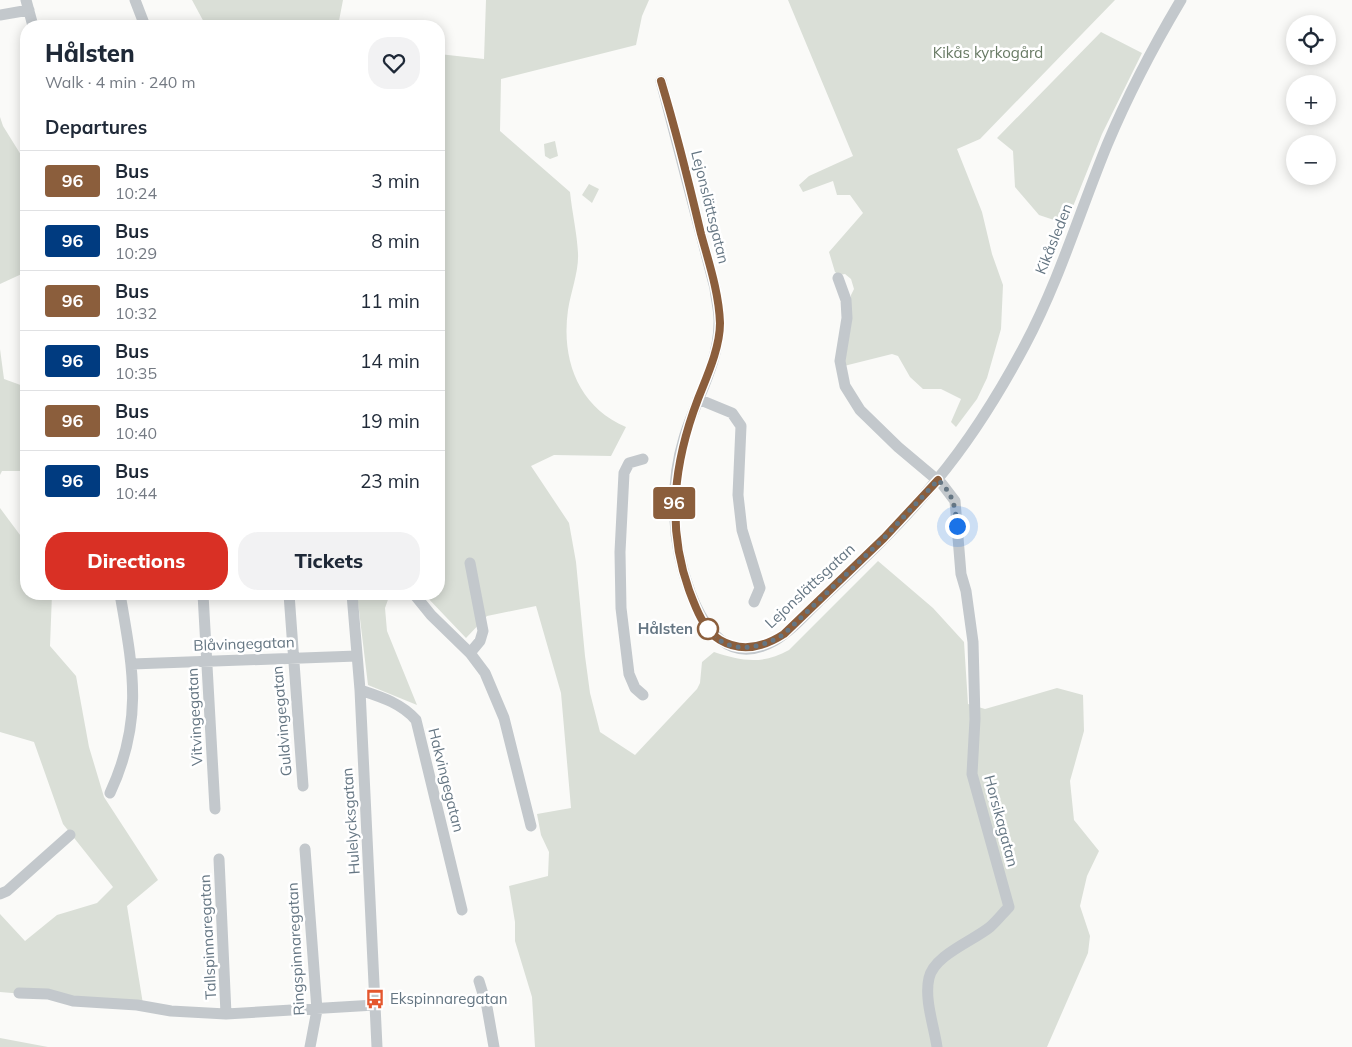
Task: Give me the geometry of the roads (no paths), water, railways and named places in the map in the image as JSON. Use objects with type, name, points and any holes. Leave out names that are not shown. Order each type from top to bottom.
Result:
[{"type":"street","points":[[135,0],[143,20]]},
{"type":"street","name":"Kikåsleden","points":[[938,480],[982,418],[1026,343],[1047,298],[1108,142],[1151,50],[1180,0]]},
{"type":"street","points":[[0,15],[28,5],[32,20]]},
{"type":"street","name":"Lejonslättsgatan","points":[[661,81],[710,270],[720,323],[712,361],[684,439],[677,467],[674,511],[682,568],[691,593],[708,629],[718,640],[728,645],[759,647],[784,634],[884,538],[938,480]]},
{"type":"street","points":[[838,278],[846,300],[847,318],[840,360],[845,386],[860,410],[898,447],[938,480]]},
{"type":"street","name":"Lejonslättsgatan","points":[[698,399],[732,413],[741,426],[738,495],[742,530],[760,588],[754,602]]},
{"type":"street","points":[[643,459],[633,460],[625,468],[620,567],[621,608],[627,663],[632,683],[643,695]]},
{"type":"street","name":"Horsikagatan","points":[[937,1047],[929,1003],[928,980],[931,970],[941,958],[990,927],[1009,907],[972,774],[975,719],[971,627],[961,574],[954,501],[950,492],[938,480]]},
{"type":"street","points":[[470,563],[483,632],[480,642],[470,653]]},
{"type":"street","points":[[110,793],[119,774],[133,718],[134,689],[132,664],[121,600]]},
{"type":"street","name":"Vitvingegatan","points":[[203,600],[215,809]]},
{"type":"street","name":"Guldvingegatan","points":[[289,600],[302,786]]},
{"type":"street","name":"Hulelycksgatan","points":[[352,600],[360,690],[377,1047]]},
{"type":"street","points":[[419,600],[431,616],[470,653],[484,673],[504,718],[531,826]]},
{"type":"street","name":"Blåvingegatan","points":[[132,664],[357,656]]},
{"type":"street","name":"Hakvingegatan","points":[[360,690],[388,700],[408,712],[416,720],[462,910]]},
{"type":"street","points":[[0,894],[7,891],[70,835]]},
{"type":"street","name":"Ringspinnaregatan","points":[[305,849],[317,1010],[310,1047]]},
{"type":"street","name":"Tallspinnaregatan","points":[[219,859],[226,1014]]},
{"type":"street","points":[[479,981],[487,1007],[494,1047]]},
{"type":"street","points":[[19,993],[48,994],[73,1001],[137,1006],[171,1011],[226,1014],[375,1005]]},
{"type":"place","name":"Hålsten","points":[[708,629]]},
{"type":"place","name":"Ekspinnaregatan","points":[[375,999]]},
{"type":"park label","name":"Kikås kyrkogård","points":[[988,53]]}]
